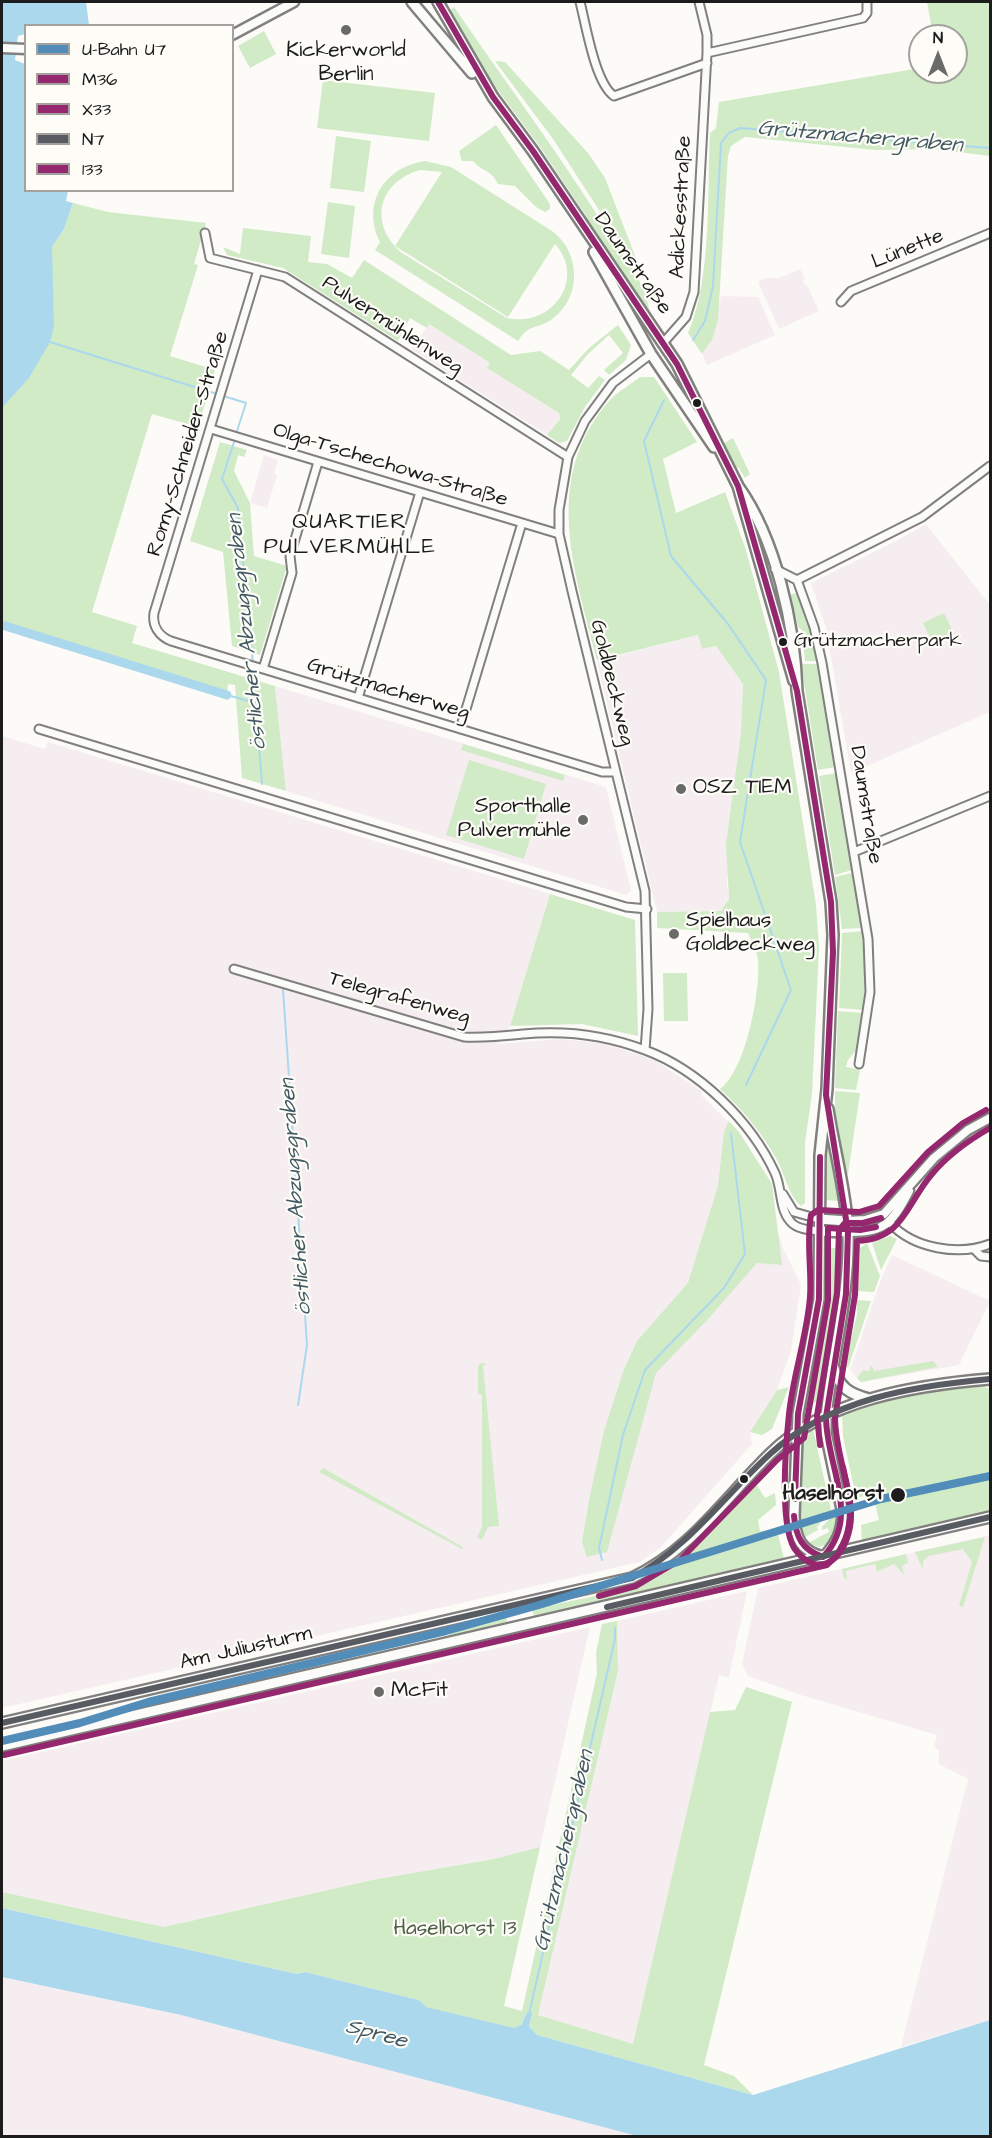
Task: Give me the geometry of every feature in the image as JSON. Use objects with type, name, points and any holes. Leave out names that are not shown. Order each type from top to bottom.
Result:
[{"type":"main road","name":"Daumstraße","points":[[412,2],[494,97]]},
{"type":"main road","name":"Daumstraße","points":[[438,2],[494,97],[664,342],[738,486],[797,691]]},
{"type":"main road","name":"Daumstraße","points":[[570,207],[651,354],[727,463]]},
{"type":"main road","name":"Daumstraße","points":[[651,354],[664,342]]},
{"type":"main road","name":"Daumstraße","points":[[738,486],[751,504],[761,524],[775,569],[795,651],[797,691],[833,930],[826,1095],[820,1155],[819,1299],[801,1396],[797,1433],[795,1532],[805,1550],[823,1557],[837,1541],[843,1528],[843,1514],[826,1433],[826,1417],[846,1294],[848,1232],[826,1095]]},
{"type":"main road","points":[[819,1219],[847,1221]]},
{"type":"main road","points":[[819,1231],[848,1232]]},
{"type":"main road","points":[[833,1366],[838,1381],[844,1389],[869,1399]]},
{"type":"main road","name":"Am Juliusturm","points":[[2,1723],[522,1606],[632,1578],[675,1553],[771,1453],[797,1433],[826,1417],[869,1399],[920,1387],[990,1379]]},
{"type":"main road","name":"Am Juliusturm","points":[[2,1746],[990,1517]]},
{"type":"main road","points":[[522,1606],[526,1625]]},
{"type":"street","points":[[234,34],[294,2]]},
{"type":"street","points":[[580,2],[593,53],[608,92],[614,96],[707,63]]},
{"type":"street","name":"Adickesstraße","points":[[664,342],[686,317],[694,292],[707,63],[707,35],[699,2]]},
{"type":"street","points":[[707,52],[863,18],[867,13],[867,2]]},
{"type":"street","points":[[2,48],[21,49]]},
{"type":"street","name":"Lünette","points":[[841,302],[851,291],[990,232]]},
{"type":"street","name":"Pulvermühlenweg","points":[[205,233],[210,258],[258,270],[272,271],[288,278],[568,457]]},
{"type":"street","name":"Romy-Schneider-Straße","points":[[156,628],[154,613],[212,429],[258,270]]},
{"type":"street","name":"Goldbeckweg","points":[[645,1050],[648,1040],[647,909],[559,534],[562,488],[568,457],[597,403],[613,383],[651,354]]},
{"type":"street","name":"Olga-Tschechowa-Straße","points":[[212,429],[559,534]]},
{"type":"street","points":[[259,668],[291,573],[290,555],[318,462]]},
{"type":"street","points":[[775,569],[796,580],[922,517],[990,466]]},
{"type":"street","points":[[358,698],[420,492]]},
{"type":"street","points":[[460,729],[522,523]]},
{"type":"street","name":"Daumstraße","points":[[796,580],[814,627],[822,663],[868,939],[870,980],[859,1064]]},
{"type":"street","name":"Grützmacherweg","points":[[156,628],[164,638],[171,641],[238,662],[602,772],[616,772]]},
{"type":"street","points":[[39,729],[626,907],[647,909]]},
{"type":"street","points":[[854,852],[990,795]]},
{"type":"street","name":"Telegrafenweg","points":[[234,969],[464,1037],[494,1038],[524,1034],[567,1033],[614,1040],[645,1050],[682,1070],[723,1103],[755,1141],[773,1170],[794,1212],[819,1219]]},
{"type":"street","points":[[847,1221],[865,1220],[884,1214],[946,1147],[990,1118]]},
{"type":"street","points":[[848,1232],[874,1231],[890,1223],[914,1180]]},
{"type":"street","name":"Telegrafenweg","points":[[781,1189],[784,1209],[789,1221],[800,1228],[819,1231]]},
{"type":"street","points":[[890,1223],[902,1232],[930,1245],[954,1251],[975,1250],[990,1244]]},
{"type":"street","points":[[975,1250],[981,1256],[990,1257]]},
{"type":"shaded area","points":[[800,269],[805,279],[803,281],[819,311],[779,329],[758,282],[764,278],[779,278]]},
{"type":"shaded area","points":[[721,296],[758,297],[775,335],[707,365],[702,354],[712,340]]},
{"type":"shaded area","points":[[429,324],[490,363],[488,368],[559,413],[560,419],[547,435],[411,349]]},
{"type":"shaded area","points":[[264,455],[278,460],[274,474],[277,475],[267,508],[250,503]]},
{"type":"shaded area","points":[[926,524],[990,605],[990,712],[851,773],[826,628],[811,583]]},
{"type":"shaded area","name":"OSZ TIEM","points":[[698,635],[702,649],[716,646],[743,684],[741,733],[727,883],[729,899],[721,911],[657,912],[597,661]]},
{"type":"shaded area","points":[[275,686],[606,787],[631,890],[626,895],[286,791]]},
{"type":"shaded area","points":[[2,736],[45,749],[48,742],[550,894],[510,1026],[499,1044],[561,1039],[607,1044],[654,1060],[702,1091],[701,1095],[739,1132],[772,1184],[777,1228],[783,1248],[801,1285],[791,1351],[777,1390],[750,1432],[752,1444],[661,1547],[640,1562],[2,1708]]},
{"type":"shaded area","points":[[892,1255],[990,1301],[959,1365],[861,1382],[850,1370],[880,1282]]},
{"type":"shaded area","points":[[990,1535],[990,2020],[901,2047],[968,1779],[939,1764],[939,1750],[934,1747],[937,1735],[801,1695],[748,1676],[742,1664],[758,1588]]},
{"type":"shaded area","points":[[747,1591],[729,1678],[719,1675],[633,2045],[538,2015],[618,1671],[617,1621]]},
{"type":"shaded area","points":[[590,1627],[540,1847],[494,1859],[372,1880],[164,1927],[2,1892],[2,1761]]},
{"type":"shaded area","points":[[2,1977],[181,2015],[637,2136],[2,2136]]},
{"type":"green space","points":[[927,2],[990,2],[990,156],[933,149],[875,150],[745,137],[731,146],[728,156],[718,320],[712,340],[702,354],[688,333],[696,311],[705,262],[710,133],[716,128],[719,102],[908,70],[908,84],[968,84],[968,24],[931,24]]},
{"type":"green space","points":[[454,7],[627,260],[640,281],[650,315],[593,228],[588,227],[586,216],[540,147],[480,66],[450,10]]},
{"type":"green space","points":[[264,31],[276,54],[250,68],[238,46]]},
{"type":"green space","points":[[495,61],[505,62],[588,153],[605,178],[637,261],[623,247],[553,139]]},
{"type":"green space","points":[[323,80],[435,93],[429,141],[317,128]]},
{"type":"green space","points":[[496,125],[550,204],[550,209],[545,212],[536,207],[515,186],[498,184],[489,173],[473,161],[462,161],[459,151]]},
{"type":"green space","points":[[336,136],[371,141],[364,192],[330,188]]},
{"type":"green space","points":[[425,161],[451,167],[552,231],[562,240],[573,263],[574,275],[569,299],[562,310],[546,323],[526,331],[518,341],[375,250],[380,242],[373,214],[375,201],[388,179],[411,165]],"holes":[[[420,170],[442,172],[395,246],[391,242],[382,217],[382,205],[387,194],[395,184]],[[555,244],[564,258],[567,272],[560,298],[538,316],[523,319],[507,318],[402,253],[396,247],[508,317]]]},
{"type":"green space","points":[[328,202],[355,206],[349,258],[321,254]]},
{"type":"green space","points":[[73,203],[108,212],[206,223],[194,264],[198,265],[170,356],[215,370],[198,427],[152,414],[92,612],[137,626],[132,643],[275,686],[286,791],[242,778],[235,685],[228,684],[227,695],[2,625],[2,408],[28,378],[35,366],[52,247],[64,229]]},
{"type":"green space","points":[[243,228],[311,236],[308,262],[327,264],[352,278],[364,260],[511,355],[540,351],[569,370],[589,348],[618,325],[631,345],[626,360],[609,375],[604,370],[623,353],[609,335],[588,354],[571,375],[588,388],[599,376],[605,380],[585,407],[567,441],[559,443],[547,435],[560,419],[559,413],[487,368],[490,363],[429,324],[427,328],[410,318],[398,341],[283,268],[227,255],[223,247],[240,254]]},
{"type":"green space","name":"Grützmacherpark","points":[[640,377],[654,377],[697,442],[663,459],[676,513],[725,492],[746,550],[779,672],[816,905],[819,948],[812,1094],[805,1142],[805,1203],[801,1206],[793,1196],[765,1140],[720,1089],[737,1065],[754,1009],[758,959],[748,933],[657,928],[657,912],[721,911],[729,899],[726,845],[741,733],[743,684],[716,646],[702,649],[698,635],[597,660],[573,559],[569,526],[570,493],[576,460],[589,429],[611,399]]},
{"type":"green space","points":[[733,438],[750,474],[745,478],[739,468],[734,466],[724,443]]},
{"type":"green space","points":[[220,442],[247,450],[244,457],[238,455],[234,471],[250,503],[254,556],[287,566],[260,655],[232,646],[223,552],[190,541]]},
{"type":"green space","points":[[799,592],[809,619],[818,661],[805,661],[802,630],[798,627],[790,595]]},
{"type":"green space","points":[[944,613],[954,634],[933,644],[923,623]]},
{"type":"green space","points":[[801,664],[818,664],[835,767],[818,770]]},
{"type":"green space","points":[[463,744],[565,775],[563,781],[461,750]]},
{"type":"green space","points":[[469,760],[546,784],[524,859],[446,835]]},
{"type":"green space","points":[[836,773],[852,870],[835,875],[819,776]]},
{"type":"green space","points":[[852,873],[861,928],[842,929],[835,877]]},
{"type":"green space","points":[[550,894],[635,920],[638,1036],[582,1024],[510,1026]]},
{"type":"green space","points":[[862,931],[866,974],[864,1010],[839,1008],[842,933]]},
{"type":"green space","points":[[663,973],[687,973],[688,1021],[664,1021]]},
{"type":"green space","points":[[838,1011],[864,1013],[858,1048],[848,1060],[846,1067],[860,1070],[856,1090],[835,1088]]},
{"type":"green space","points":[[835,1091],[860,1093],[848,1174],[843,1176],[835,1124]]},
{"type":"green space","points":[[729,1121],[739,1132],[772,1184],[782,1265],[757,1263],[709,1318],[656,1373],[607,1552],[587,1557],[582,1542],[590,1495],[604,1431],[623,1372],[637,1341],[688,1283],[718,1186],[724,1132]]},
{"type":"green space","points":[[827,1128],[839,1201],[824,1200],[823,1166]]},
{"type":"green space","points":[[890,1236],[897,1239],[881,1270],[872,1243]]},
{"type":"green space","points":[[867,1243],[880,1276],[874,1292],[858,1291],[860,1248]]},
{"type":"green space","points":[[827,1248],[842,1248],[839,1295],[821,1400],[806,1407],[826,1298]]},
{"type":"green space","points":[[857,1300],[871,1301],[848,1368],[845,1365],[857,1314]]},
{"type":"green space","points":[[933,1361],[938,1367],[861,1382],[857,1378],[863,1370],[869,1371],[871,1365],[874,1371]]},
{"type":"green space","points":[[481,1363],[487,1364],[483,1366],[499,1526],[488,1527],[482,1540],[477,1537],[482,1527],[482,1395],[478,1394],[478,1366]]},
{"type":"green space","points":[[974,1384],[990,1389],[990,1513],[862,1542],[861,1525],[879,1520],[873,1494],[856,1498],[843,1436],[842,1415],[912,1393]]},
{"type":"green space","points":[[789,1387],[772,1429],[762,1435],[750,1432],[777,1390]]},
{"type":"green space","points":[[813,1429],[831,1510],[817,1527],[818,1530],[804,1538],[799,1518],[802,1440]]},
{"type":"green space","points":[[323,1468],[463,1547],[462,1549],[319,1472]]},
{"type":"green space","points":[[753,1479],[765,1498],[775,1493],[776,1505],[758,1520],[760,1531],[777,1530],[784,1559],[534,1617],[532,1609],[583,1599],[634,1585],[664,1570],[700,1539]]},
{"type":"green space","points":[[837,1511],[835,1534],[829,1542],[818,1547],[808,1543],[829,1532],[828,1528],[822,1530],[822,1527]]},
{"type":"green space","points":[[985,1537],[963,1607],[959,1606],[972,1562],[963,1549],[929,1556],[923,1561],[923,1570],[915,1552]]},
{"type":"green space","points":[[906,1554],[908,1562],[902,1566],[904,1575],[894,1564],[877,1572],[875,1564],[846,1571],[847,1580],[844,1578],[842,1569]]},
{"type":"green space","points":[[506,1615],[507,1622],[448,1636],[453,1627]]},
{"type":"green space","name":"Haselhorst 13","points":[[617,1621],[618,1671],[538,2015],[633,2044],[710,1712],[735,1710],[746,1687],[792,1702],[704,2065],[734,2076],[753,2095],[537,2035],[529,2026],[531,2013],[527,2012],[519,2028],[512,2028],[425,2007],[419,2000],[305,1972],[297,1974],[2,1908],[2,1892],[164,1927],[372,1880],[494,1859],[540,1847],[504,2006],[522,2011],[597,1673],[596,1653],[602,1624]]},
{"type":"water","points":[[2,2],[86,2],[89,24],[24,24],[24,34],[18,36],[15,60],[24,64],[24,192],[68,192],[66,201],[73,203],[64,229],[52,247],[54,326],[50,342],[29,378],[2,408]]},
{"type":"water","name":"Spree","points":[[2,1908],[297,1974],[305,1972],[419,2000],[426,2007],[514,2028],[521,2025],[527,2012],[532,2013],[529,2026],[537,2035],[753,2095],[990,2020],[990,2136],[637,2136],[181,2015],[2,1977]]},
{"type":"waterway","name":"Grützmachergraben","points":[[693,340],[705,321],[713,286],[721,143],[729,133],[740,128],[990,148]]},
{"type":"waterway","name":"östlicher Abzugsgraben","points":[[50,342],[246,403],[236,434]]},
{"type":"waterway","name":"Grützmachergraben","points":[[664,400],[644,441],[671,556],[728,624],[766,680],[740,842],[791,990],[746,1085]]},
{"type":"waterway","name":"östlicher Abzugsgraben","points":[[235,439],[222,479],[238,508],[253,664]]},
{"type":"waterway","points":[[2,625],[227,695]]},
{"type":"waterway","name":"östlicher Abzugsgraben","points":[[253,669],[262,784]]},
{"type":"waterway","points":[[227,695],[256,703]]},
{"type":"waterway","name":"östlicher Abzugsgraben","points":[[283,989],[307,1345],[298,1405]]},
{"type":"waterway","name":"Grützmachergraben","points":[[602,1560],[599,1548],[623,1435],[645,1370],[724,1288],[745,1254],[731,1133]]},
{"type":"waterway","name":"Grützmachergraben","points":[[529,2014],[615,1639],[615,1628]]},
{"type":"metro line","name":"U7","points":[[2,1741],[80,1723],[148,1702],[446,1631],[539,1605],[881,1499],[990,1476]]},
{"type":"transit line","name":"M36","points":[[438,2],[493,97],[533,151],[677,364],[738,486],[797,691],[831,902],[833,952],[826,1095],[848,1232],[846,1294],[826,1417],[827,1435],[839,1490],[840,1525],[834,1541],[823,1557],[810,1551],[801,1542],[794,1516]]},
{"type":"transit line","name":"133","points":[[843,1467],[851,1504],[850,1528],[842,1550],[835,1558],[818,1565],[808,1561],[797,1552],[791,1541],[785,1507],[786,1445],[791,1399],[810,1297],[811,1215],[818,1210],[859,1212],[879,1206],[928,1152],[963,1123],[986,1110]]},
{"type":"transit line","name":"X33","points":[[4,1755],[827,1565],[841,1549],[848,1532],[850,1514],[835,1418],[855,1295],[857,1241],[873,1239],[895,1227],[938,1167],[959,1148],[990,1128]]},
{"type":"transit line","name":"M36","points":[[795,1499],[798,1414],[819,1299],[820,1157]]},
{"type":"transit line","name":"133","points":[[820,1445],[817,1416],[837,1293],[839,1230],[845,1223],[863,1223],[881,1218]]},
{"type":"transit line","name":"X33","points":[[599,1596],[636,1586],[680,1560],[777,1460],[804,1438],[828,1300],[828,1228],[860,1230],[876,1227]]},
{"type":"transit line","name":"N7","points":[[2,1723],[632,1578],[671,1552],[770,1454],[793,1435],[819,1420],[873,1398],[902,1391],[990,1379]]},
{"type":"transit line","name":"N7","points":[[607,1607],[990,1517]]},
{"type":"place","name":"Kickerworld Berlin","points":[[346,30]]},
{"type":"place","name":"Grützmacherpark","points":[[783,642]]},
{"type":"place","name":"OSZ TIEM","points":[[681,789]]},
{"type":"place","name":"Sporthalle Pulvermühle","points":[[583,820]]},
{"type":"place","name":"Spielhaus Goldbeckweg","points":[[674,934]]},
{"type":"place","name":"Haselhorst","points":[[898,1495]]},
{"type":"place","name":"McFit","points":[[379,1692]]},
{"type":"district","name":"QUARTIER PULVERMÜHLE","points":[[350,536]]}]
